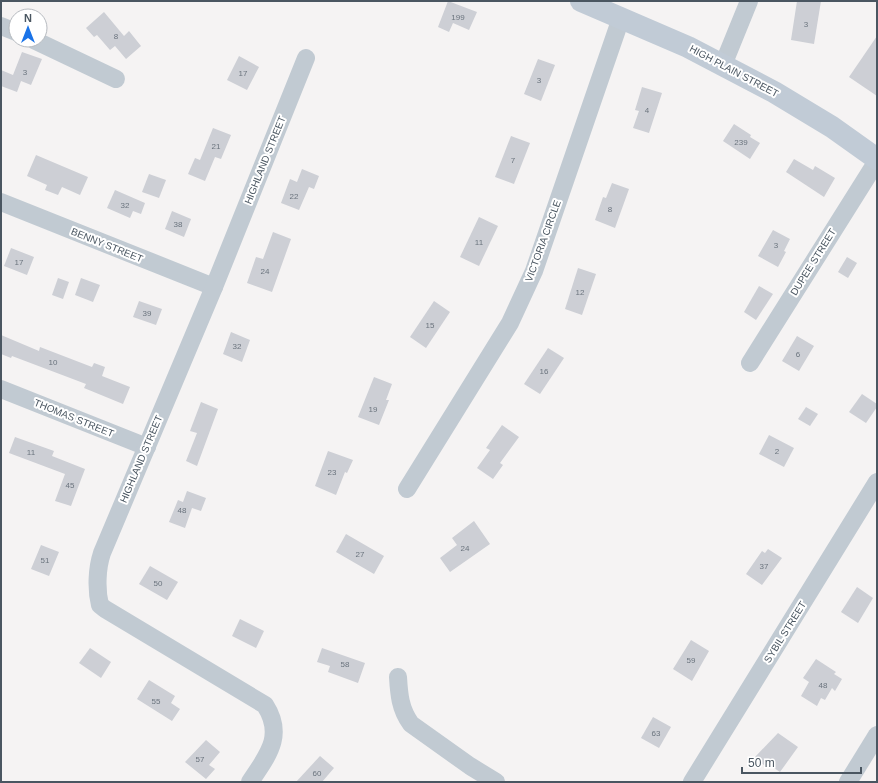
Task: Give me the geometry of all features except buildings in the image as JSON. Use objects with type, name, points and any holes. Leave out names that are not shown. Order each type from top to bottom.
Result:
[{"type":"main road","name":"HIGH PLAIN STREET","points":[[581,1],[688,47],[774,92],[832,127],[877,160]]},
{"type":"street","points":[[723,65],[749,1]]},
{"type":"street","name":"VICTORIA CIRCLE","points":[[407,489],[510,323],[534,270],[621,18]]},
{"type":"street","points":[[48,47],[116,79]]},
{"type":"street","name":"HIGHLAND STREET","points":[[250,782],[270,750],[274,737],[274,727],[265,705],[152,639],[100,605],[97,591],[99,561],[214,287],[306,58]]},
{"type":"street","name":"DUPEE STREET","points":[[750,363],[877,160]]},
{"type":"street","name":"BENNY STREET","points":[[1,202],[214,287]]},
{"type":"street","name":"THOMAS STREET","points":[[1,390],[147,448]]},
{"type":"street","name":"SYBIL STREET","points":[[692,782],[877,482]]},
{"type":"street","points":[[398,677],[400,700],[404,714],[411,724],[470,766],[496,782]]},
{"type":"street","points":[[848,782],[877,735]]}]
